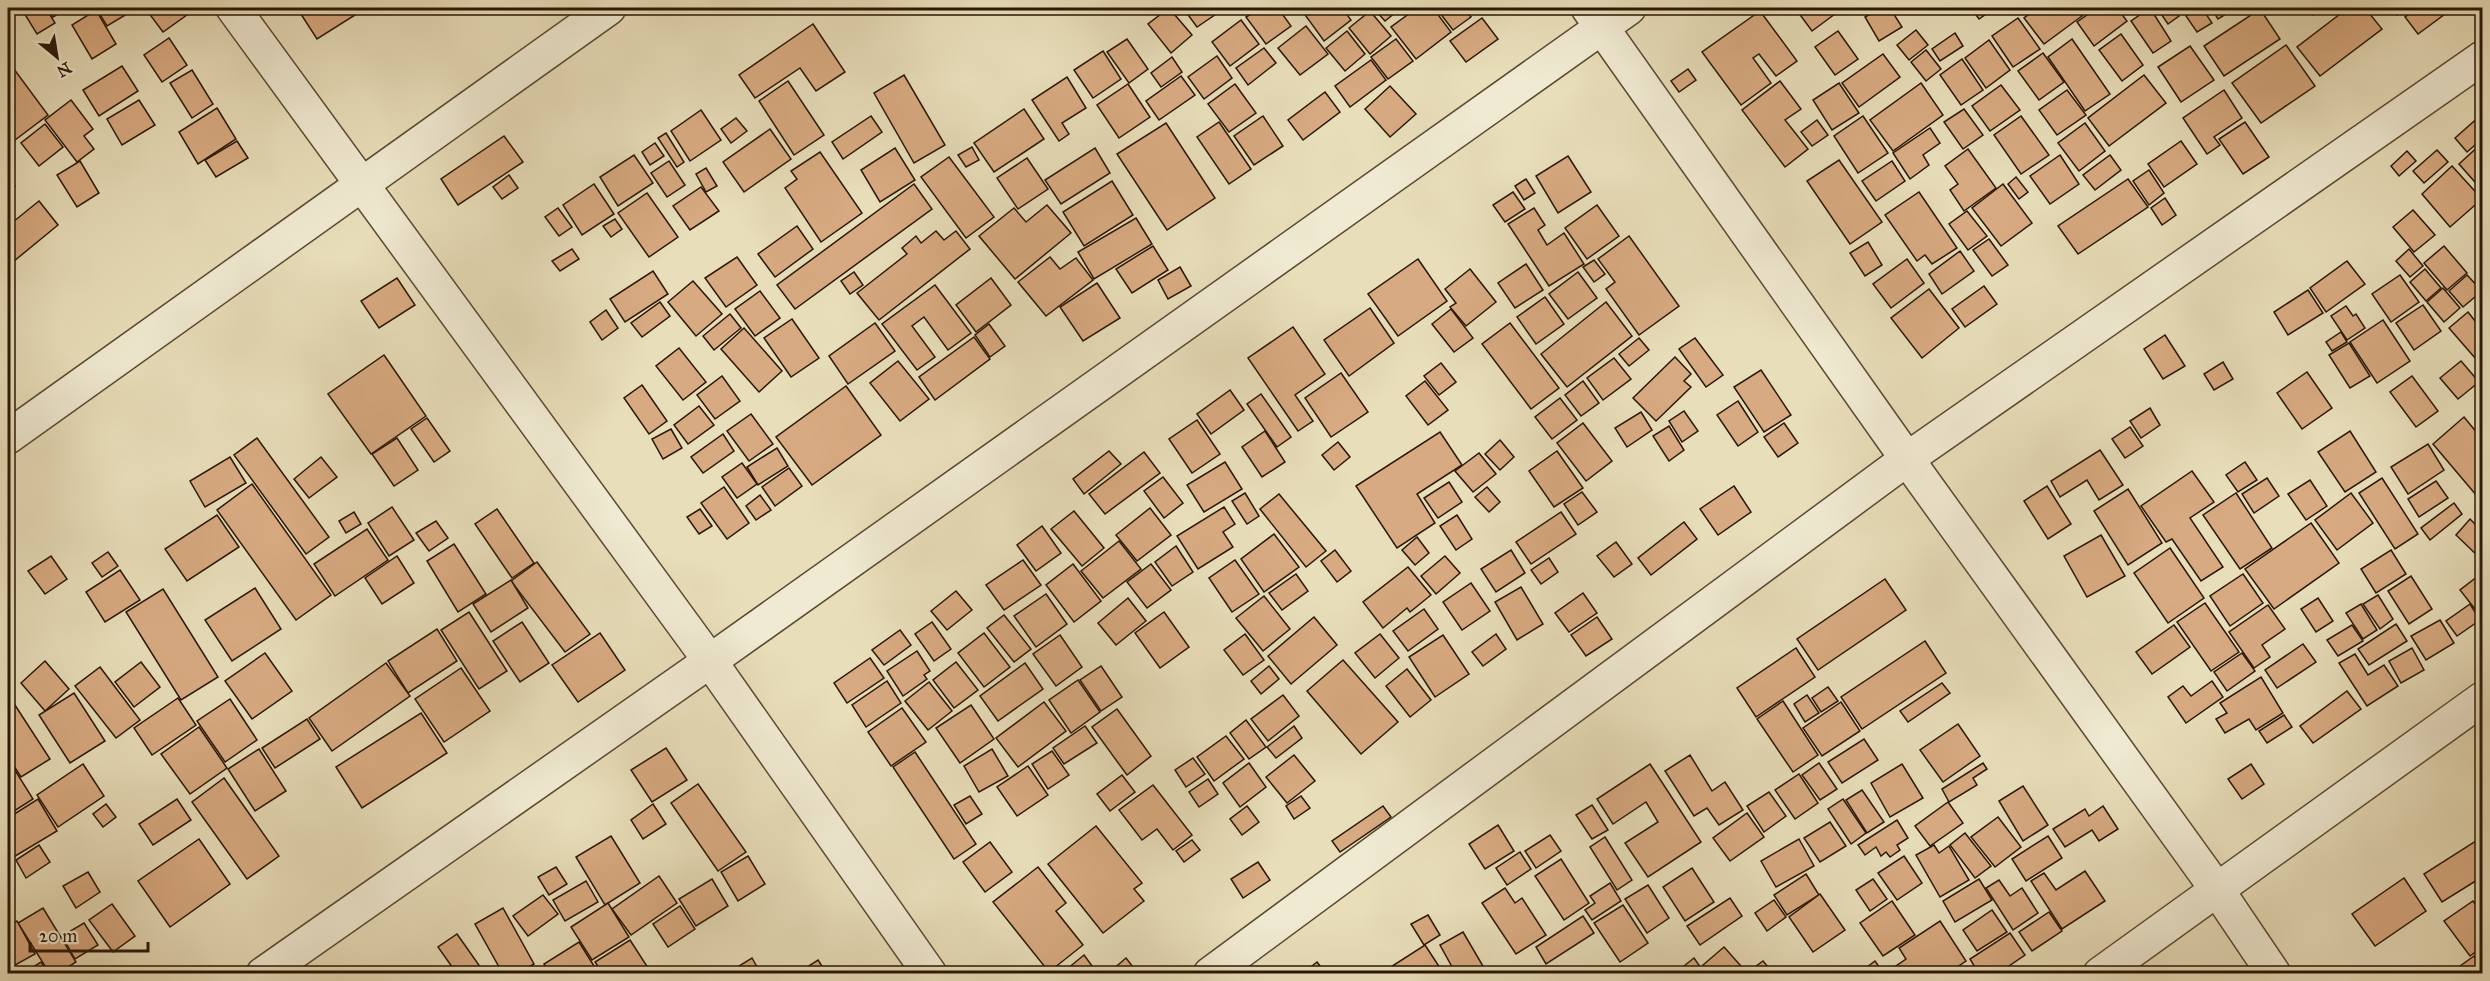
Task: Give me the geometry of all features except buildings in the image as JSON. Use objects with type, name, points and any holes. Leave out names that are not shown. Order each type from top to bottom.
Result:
[{"type":"street","points":[[233,8],[710,661],[930,974]]},
{"type":"street","points":[[8,438],[609,8]]},
{"type":"street","points":[[263,974],[710,661],[1595,18],[1629,8]]},
{"type":"street","points":[[1595,18],[1907,459],[2218,891],[2274,974]]},
{"type":"street","points":[[1210,974],[1907,459],[2482,58]]},
{"type":"street","points":[[2100,974],[2482,699]]}]
